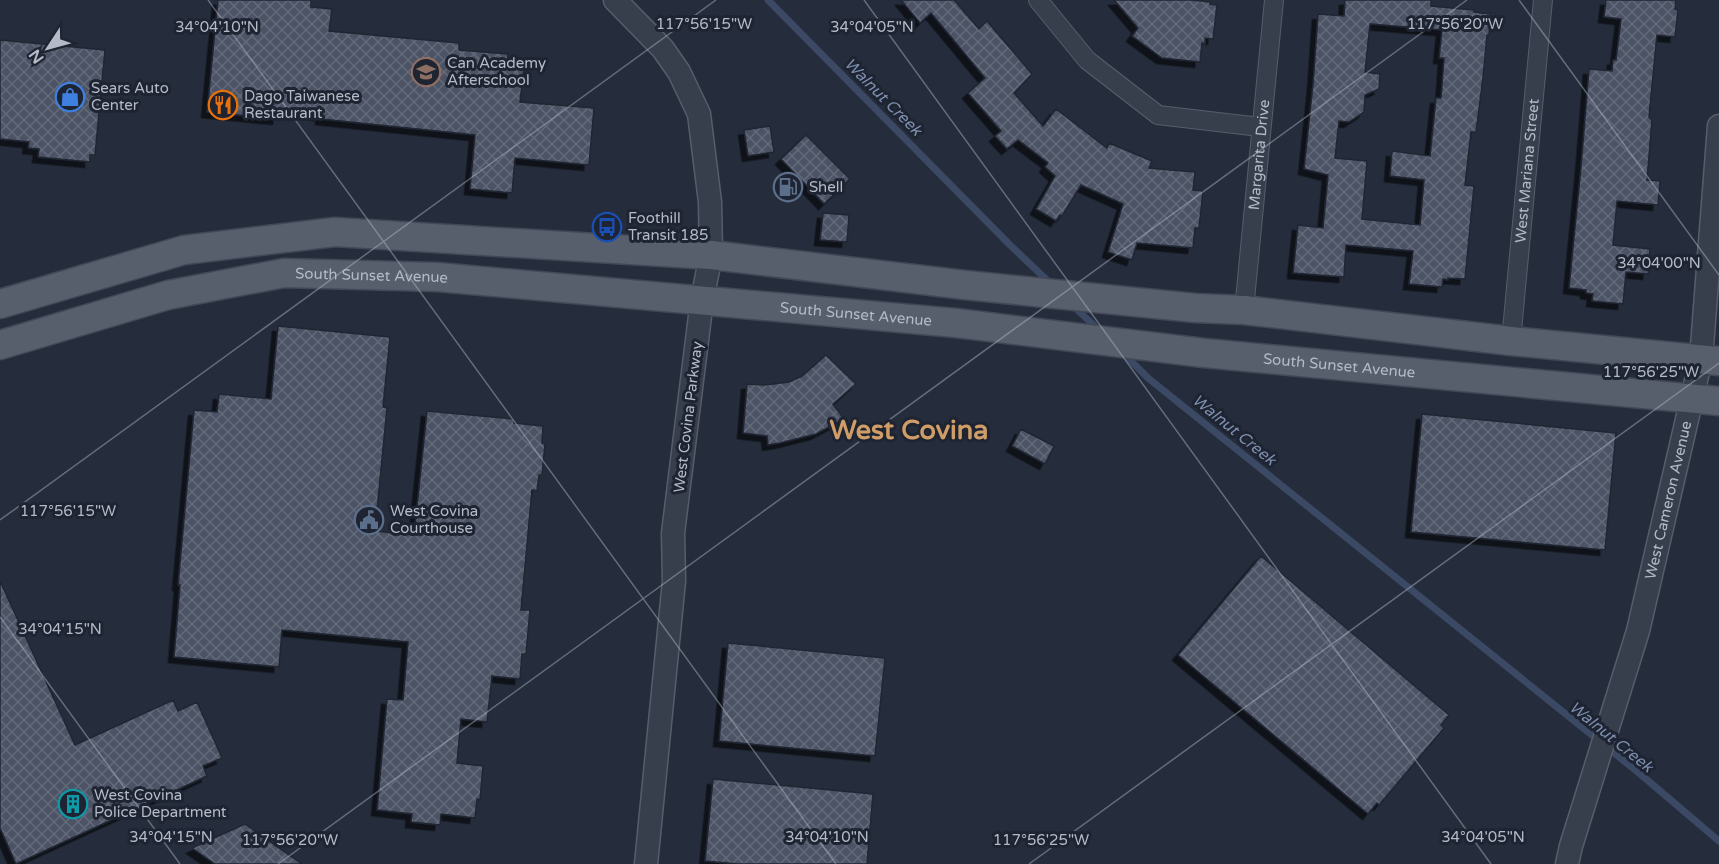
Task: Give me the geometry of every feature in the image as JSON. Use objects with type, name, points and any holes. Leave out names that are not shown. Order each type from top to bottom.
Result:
[{"type":"main road","points":[[0,304],[184,250],[335,232],[711,255],[965,285],[1195,308],[1244,310],[1511,341],[1710,360]]},
{"type":"main road","name":"South Sunset Avenue","points":[[0,345],[168,295],[284,273],[437,277],[971,325],[1204,353],[1705,400]]},
{"type":"street","name":"West Covina Parkway","points":[[615,0],[663,49],[680,72],[699,114],[710,202],[711,255],[702,300],[674,533],[674,581],[646,864]]},
{"type":"street","points":[[1038,0],[1088,60],[1158,115],[1260,127]]},
{"type":"street","name":"Margarita Drive","points":[[1244,310],[1274,0]]},
{"type":"street","name":"West Mariana Street","points":[[1511,341],[1543,0]]},
{"type":"street","name":"West Cameron Avenue","points":[[1568,859],[1638,631],[1705,400],[1710,360],[1719,126]]},
{"type":"building","points":[[218,0],[311,0],[311,7],[332,9],[329,31],[459,43],[459,50],[508,54],[507,65],[524,67],[520,102],[594,108],[589,165],[515,158],[512,193],[470,189],[475,135],[321,119],[321,115],[279,111],[278,119],[207,112]]},
{"type":"building","points":[[901,0],[954,0],[979,29],[987,21],[1032,74],[1014,93],[1043,126],[1056,109],[1107,148],[1109,143],[1152,161],[1149,168],[1195,172],[1193,190],[1203,191],[1199,228],[1195,228],[1193,248],[1137,243],[1132,260],[1108,252],[1123,204],[1081,185],[1062,216],[1060,215],[1056,221],[1036,209],[1055,176],[1045,167],[1048,163],[1018,140],[1007,149],[995,136],[1001,131],[968,93],[985,78],[931,13],[920,23]]},
{"type":"building","points":[[1114,0],[1210,2],[1210,4],[1217,5],[1213,39],[1205,38],[1205,44],[1202,43],[1200,62],[1162,58],[1132,36],[1138,28]]},
{"type":"building","points":[[1345,0],[1431,0],[1431,6],[1491,14],[1476,132],[1471,132],[1465,185],[1474,186],[1465,279],[1443,279],[1442,287],[1409,284],[1413,251],[1346,245],[1344,277],[1293,273],[1298,225],[1323,228],[1328,175],[1304,169],[1318,14],[1344,16]],"holes":[[[1370,24],[1442,30],[1439,58],[1444,58],[1441,98],[1436,98],[1430,156],[1392,151],[1390,176],[1424,180],[1420,225],[1362,219],[1367,161],[1335,158],[1339,121],[1349,122],[1364,112],[1365,95],[1379,89],[1380,74],[1365,72]]]},
{"type":"building","points":[[1606,0],[1676,0],[1675,9],[1678,10],[1675,37],[1657,35],[1649,117],[1652,120],[1647,180],[1660,181],[1658,205],[1617,201],[1613,245],[1650,249],[1648,274],[1626,272],[1623,304],[1592,301],[1593,294],[1586,293],[1586,290],[1569,288],[1589,69],[1612,71],[1613,60],[1616,60],[1621,19],[1604,17]]},
{"type":"building","points":[[0,40],[105,50],[95,155],[90,155],[90,162],[38,157],[39,149],[28,148],[29,142],[0,139]]},
{"type":"building","points":[[770,126],[774,152],[748,156],[744,130]]},
{"type":"building","points":[[806,135],[850,179],[824,204],[781,159]]},
{"type":"building","points":[[823,213],[849,215],[847,242],[820,240]]},
{"type":"building","points":[[278,326],[390,337],[383,407],[387,408],[375,531],[414,535],[427,411],[514,419],[514,423],[543,426],[542,443],[545,444],[542,475],[539,475],[537,491],[532,490],[521,610],[530,610],[526,654],[522,654],[520,679],[492,676],[487,722],[461,719],[457,763],[483,766],[480,800],[477,799],[475,818],[441,814],[440,825],[411,822],[412,814],[377,810],[387,699],[403,700],[408,642],[282,630],[279,667],[174,657],[180,585],[178,585],[194,410],[217,412],[219,394],[271,399]]},
{"type":"building","points":[[826,355],[856,384],[833,404],[844,419],[816,434],[768,445],[767,436],[743,433],[747,384],[765,385],[789,382],[802,376]]},
{"type":"building","points":[[1422,414],[1616,433],[1605,550],[1411,532]]},
{"type":"building","points":[[1021,429],[1054,446],[1045,464],[1012,446]]},
{"type":"building","points":[[1261,556],[1449,715],[1441,725],[1444,728],[1379,805],[1377,803],[1368,814],[1178,655]]},
{"type":"building","name":"West Covina Police Department","points":[[0,581],[75,745],[173,700],[178,711],[197,702],[222,758],[203,766],[207,776],[16,864],[0,828]]},
{"type":"building","points":[[728,643],[885,658],[875,756],[719,741]]},
{"type":"building","points":[[713,779],[873,794],[867,864],[738,864],[705,861]]},
{"type":"building","points":[[245,824],[302,864],[215,864],[192,848]]},
{"type":"waterway","name":"Walnut Creek","points":[[768,0],[1050,283]]},
{"type":"waterway","name":"Walnut Creek","points":[[1073,306],[1100,331]]},
{"type":"waterway","name":"Walnut Creek","points":[[1123,353],[1148,378],[1639,773],[1719,841]]},
{"type":"place","name":"Can Academy Afterschool","points":[[426,72]]},
{"type":"place","name":"Sears Auto Center","points":[[70,97]]},
{"type":"place","name":"Dago Taiwanese Restaurant","points":[[223,105]]},
{"type":"place","name":"Shell","points":[[788,187]]},
{"type":"place","name":"Foothill Transit 185","points":[[607,227]]},
{"type":"place","name":"West Covina Courthouse","points":[[369,520]]},
{"type":"place","name":"West Covina Police Department","points":[[73,804]]},
{"type":"district","name":"West Covina","points":[[909,430]]}]
